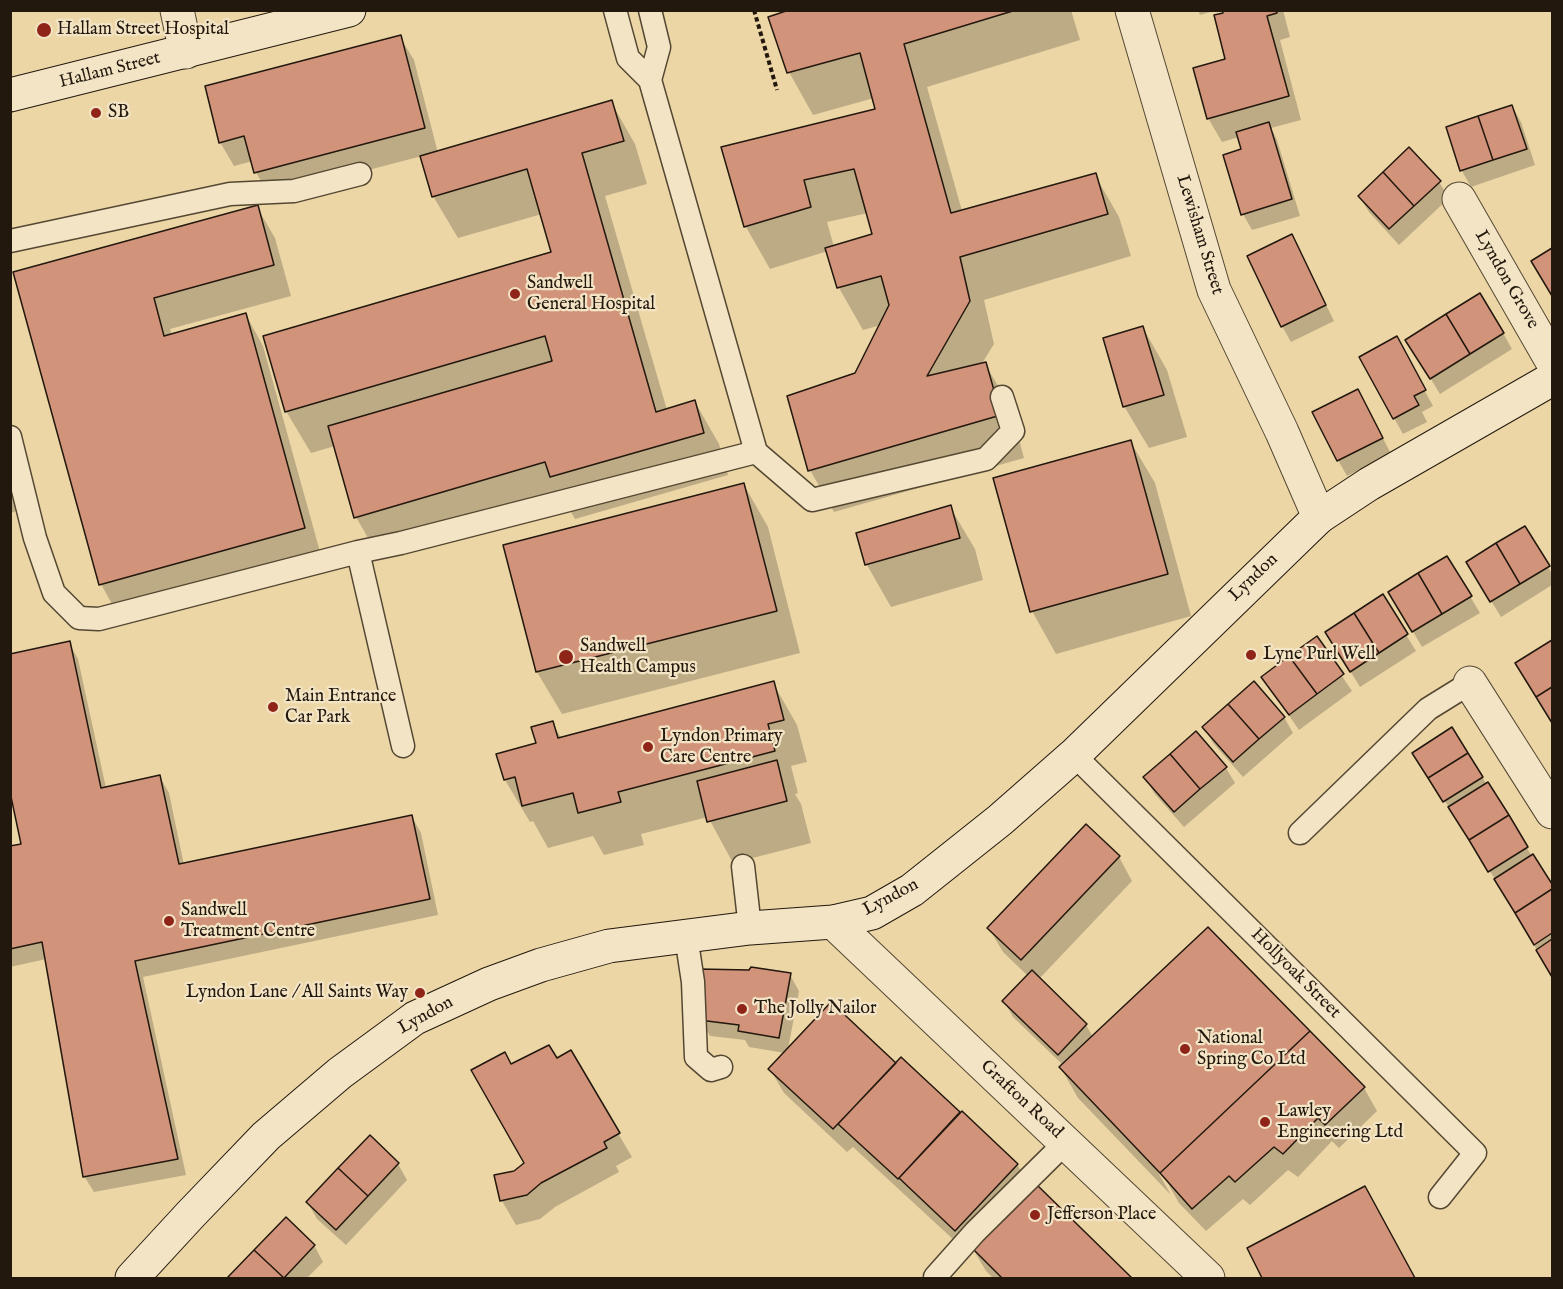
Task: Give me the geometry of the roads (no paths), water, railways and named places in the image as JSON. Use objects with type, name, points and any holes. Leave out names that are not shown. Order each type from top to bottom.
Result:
[{"type":"street","points":[[177,10],[186,52]]},
{"type":"street","name":"Hallam Street","points":[[10,95],[349,10]]},
{"type":"street","name":"Lewisham Street","points":[[1132,10],[1214,290],[1282,432],[1319,517]]},
{"type":"street","name":"Lyndon Grove","points":[[1459,199],[1552,361]]},
{"type":"street","name":"Lyndon","points":[[132,1278],[266,1136],[340,1073],[415,1018],[489,984],[541,965],[609,946],[750,928],[833,922],[872,913],[912,890],[1000,820],[1074,755],[1319,517],[1369,483],[1552,379]]},
{"type":"street","points":[[1470,683],[1552,812]]},
{"type":"street","name":"Grafton Road","points":[[833,922],[1208,1278]]},
{"type":"lane","points":[[615,10],[628,58],[650,80],[756,452],[812,500],[986,459],[1013,431],[1002,397]]},
{"type":"lane","points":[[650,10],[659,47],[650,80]]},
{"type":"lane","points":[[10,241],[230,194],[294,191],[360,174]]},
{"type":"lane","points":[[10,437],[35,538],[54,593],[79,618],[99,619],[756,452]]},
{"type":"lane","points":[[358,552],[403,746]]},
{"type":"lane","points":[[1300,833],[1428,709],[1470,683]]},
{"type":"lane","name":"Hollyoak Street","points":[[1074,755],[1475,1153],[1440,1197]]},
{"type":"lane","points":[[743,866],[750,928]]},
{"type":"lane","points":[[686,936],[693,982],[696,1057],[711,1070],[721,1067]]},
{"type":"lane","points":[[935,1277],[975,1232],[1066,1142]]},
{"type":"place","name":"Hallam Street Hospital","points":[[44,30]]},
{"type":"place","name":"SB","points":[[96,113]]},
{"type":"place","name":"Sandwell General Hospital","points":[[515,294]]},
{"type":"place","name":"Lyne Purl Well","points":[[1251,655]]},
{"type":"place","name":"Sandwell Health Campus","points":[[566,657]]},
{"type":"place","name":"Main Entrance Car Park","points":[[273,707]]},
{"type":"place","name":"Lyndon Primary Care Centre","points":[[648,747]]},
{"type":"place","name":"Sandwell Treatment Centre","points":[[169,921]]},
{"type":"place","name":"Lyndon Lane / All Saints Way","points":[[420,993]]},
{"type":"place","name":"The Jolly Nailor","points":[[742,1009]]},
{"type":"place","name":"National Spring Co Ltd","points":[[1185,1049]]},
{"type":"place","name":"Lawley Engineering Ltd","points":[[1265,1122]]},
{"type":"place","name":"Jefferson Place","points":[[1035,1215]]}]
